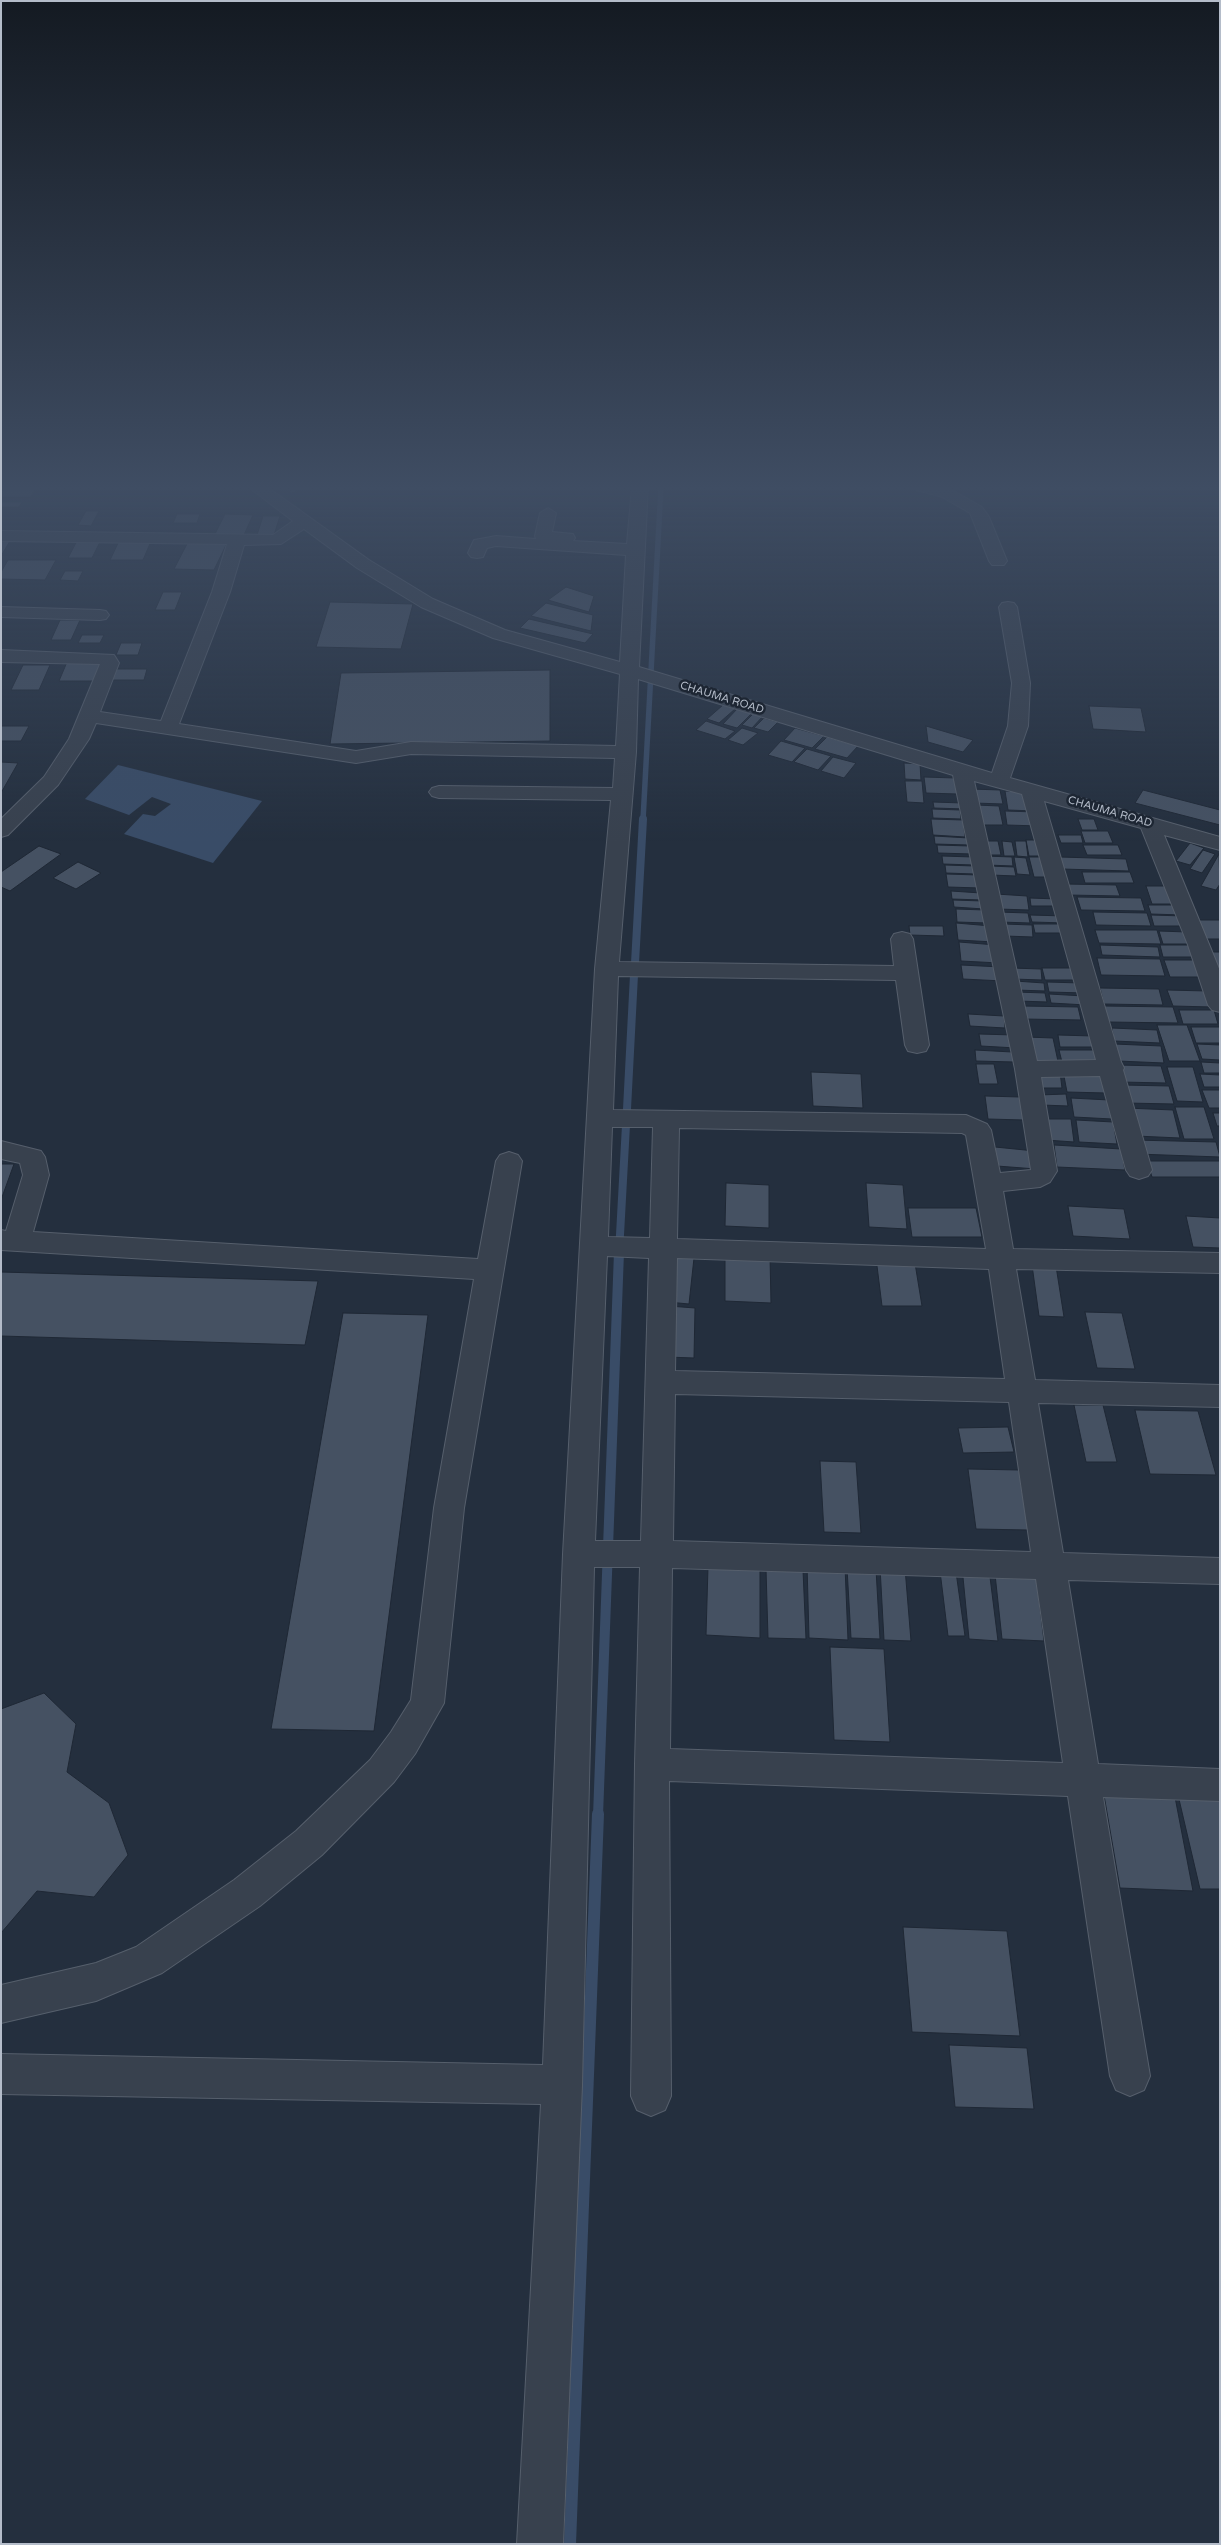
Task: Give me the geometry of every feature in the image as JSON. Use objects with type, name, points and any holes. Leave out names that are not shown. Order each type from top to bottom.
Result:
[{"type":"street","points":[[168,727],[216,605]]},
{"type":"street","name":"CHAUMA ROAD","points":[[431,605],[499,634],[662,680],[962,771],[1220,844]]},
{"type":"street","points":[[540,2544],[562,2084],[562,2023],[597,1554],[595,1246],[607,969],[634,673],[635,605]]},
{"type":"street","points":[[999,781],[1018,726],[1020,704],[1021,683],[1008,607]]},
{"type":"street","points":[[1,612],[100,615]]},
{"type":"street","points":[[1,656],[100,657],[110,662],[79,740],[50,781],[1,831]]},
{"type":"street","points":[[89,716],[356,757],[411,748],[626,752]]},
{"type":"street","points":[[962,771],[1027,1069],[1044,1171],[1041,1176],[1031,1181],[989,1183]]},
{"type":"street","points":[[1031,790],[1112,1068],[1139,1170]]},
{"type":"street","points":[[439,792],[622,794]]},
{"type":"street","points":[[1150,824],[1209,946],[1219,1003]]},
{"type":"street","points":[[902,939],[917,1045]]},
{"type":"street","points":[[607,969],[906,973]]},
{"type":"street","points":[[1027,1069],[1112,1068]]},
{"type":"street","points":[[600,1118],[966,1124],[978,1130],[989,1183],[1130,2076]]},
{"type":"street","points":[[651,2096],[652,1764],[666,1119]]},
{"type":"street","points":[[1,1150],[32,1157],[36,1175],[9,1240],[488,1270]]},
{"type":"street","points":[[1,2004],[96,1982],[149,1960],[246,1893],[308,1843],[382,1771],[403,1743],[428,1703],[449,1508],[488,1270],[509,1161]]},
{"type":"street","points":[[595,1246],[1001,1259],[1220,1263]]},
{"type":"street","points":[[661,1382],[1220,1396]]},
{"type":"street","points":[[597,1554],[657,1554],[1220,1571]]},
{"type":"street","points":[[652,1764],[1220,1785]]},
{"type":"street","points":[[2,2077],[562,2084]]},
{"type":"water","points":[[118,765],[262,801],[213,863],[124,834],[143,814],[155,816],[171,804],[152,797],[129,815],[85,799]]},
{"type":"building","points":[[157,605],[177,605],[175,610],[155,610]]},
{"type":"building","points":[[329,605],[413,605],[401,649],[316,647]]},
{"type":"building","points":[[544,605],[553,605],[593,615],[591,631],[531,616]]},
{"type":"building","points":[[564,605],[591,605],[589,612]]},
{"type":"building","points":[[529,619],[593,634],[585,643],[520,628]]},
{"type":"building","points":[[60,620],[80,620],[71,640],[51,640]]},
{"type":"building","points":[[82,635],[104,635],[100,643],[78,643]]},
{"type":"building","points":[[121,643],[142,643],[138,655],[116,655]]},
{"type":"building","points":[[67,662],[102,662],[95,681],[59,681]]},
{"type":"building","points":[[23,665],[50,665],[39,690],[11,690]]},
{"type":"building","points":[[109,669],[147,669],[144,680],[105,680]]},
{"type":"building","points":[[550,670],[550,741],[330,744],[341,673]]},
{"type":"building","points":[[723,705],[735,709],[719,723],[707,719]]},
{"type":"building","points":[[1089,706],[1141,708],[1146,732],[1093,729]]},
{"type":"building","points":[[737,709],[752,713],[737,728],[723,724]]},
{"type":"building","points":[[754,713],[764,715],[752,728],[742,725]]},
{"type":"building","points":[[764,718],[778,722],[768,732],[754,728]]},
{"type":"building","points":[[706,721],[735,731],[725,739],[696,730]]},
{"type":"building","points":[[1,726],[29,726],[21,741],[1,741]]},
{"type":"building","points":[[926,726],[973,740],[963,752],[928,742]]},
{"type":"building","points":[[742,728],[758,733],[743,745],[728,740]]},
{"type":"building","points":[[795,728],[824,736],[812,748],[784,740]]},
{"type":"building","points":[[827,737],[858,746],[847,758],[815,749]]},
{"type":"building","points":[[781,741],[805,748],[792,762],[768,755]]},
{"type":"building","points":[[807,749],[831,756],[818,770],[794,762]]},
{"type":"building","points":[[833,757],[856,763],[844,778],[821,771]]},
{"type":"building","points":[[1,762],[18,763],[1,793]]},
{"type":"building","points":[[904,763],[920,764],[921,780],[905,779]]},
{"type":"building","points":[[924,777],[955,778],[957,794],[926,793]]},
{"type":"building","points":[[905,781],[922,781],[924,803],[907,802]]},
{"type":"building","points":[[971,789],[1000,790],[1003,804],[974,803]]},
{"type":"building","points":[[1143,790],[1220,810],[1220,825],[1135,803]]},
{"type":"building","points":[[1005,791],[1032,792],[1035,811],[1008,810]]},
{"type":"building","points":[[933,802],[963,803],[965,809],[934,808]]},
{"type":"building","points":[[976,805],[999,806],[1003,825],[979,825]]},
{"type":"building","points":[[932,809],[960,810],[961,819],[933,818]]},
{"type":"building","points":[[1005,811],[1036,812],[1039,826],[1007,825]]},
{"type":"building","points":[[931,819],[963,820],[965,837],[933,835]]},
{"type":"building","points":[[1078,819],[1094,819],[1098,830],[1082,830]]},
{"type":"building","points":[[1081,831],[1108,831],[1113,843],[1085,843]]},
{"type":"building","points":[[1058,835],[1081,835],[1083,843],[1061,843]]},
{"type":"building","points":[[934,836],[969,838],[969,845],[935,844]]},
{"type":"building","points":[[1026,840],[1040,840],[1043,856],[1029,856]]},
{"type":"building","points":[[979,841],[998,841],[1001,855],[982,855]]},
{"type":"building","points":[[1002,841],[1012,842],[1015,856],[1004,856]]},
{"type":"building","points":[[1015,841],[1026,841],[1028,857],[1017,856]]},
{"type":"building","points":[[1190,843],[1204,848],[1190,865],[1176,861]]},
{"type":"building","points":[[937,845],[970,846],[972,854],[938,853]]},
{"type":"building","points":[[1083,845],[1118,845],[1122,855],[1087,855]]},
{"type":"building","points":[[39,846],[61,854],[10,891],[1,887],[1,872]]},
{"type":"building","points":[[1203,850],[1215,854],[1202,873],[1190,869]]},
{"type":"building","points":[[1219,854],[1220,884],[1216,890],[1201,886]]},
{"type":"building","points":[[942,856],[973,857],[974,865],[943,864]]},
{"type":"building","points":[[985,856],[1012,857],[1013,866],[987,865]]},
{"type":"building","points":[[1014,857],[1026,858],[1030,875],[1017,874]]},
{"type":"building","points":[[1029,857],[1043,857],[1048,877],[1034,877]]},
{"type":"building","points":[[1060,857],[1126,859],[1129,871],[1062,869]]},
{"type":"building","points":[[78,862],[101,873],[76,889],[53,878]]},
{"type":"building","points":[[945,865],[974,866],[975,874],[946,873]]},
{"type":"building","points":[[989,866],[1014,867],[1016,876],[991,875]]},
{"type":"building","points":[[1082,872],[1130,872],[1134,883],[1085,883]]},
{"type":"building","points":[[946,874],[978,875],[980,888],[948,887]]},
{"type":"building","points":[[1066,884],[1116,885],[1120,896],[1068,895]]},
{"type":"building","points":[[1146,886],[1174,886],[1180,904],[1152,904]]},
{"type":"building","points":[[951,891],[981,893],[982,900],[952,899]]},
{"type":"building","points":[[996,894],[1027,896],[1029,910],[998,909]]},
{"type":"building","points":[[1077,897],[1141,898],[1145,911],[1081,910]]},
{"type":"building","points":[[1030,898],[1057,899],[1059,906],[1031,906]]},
{"type":"building","points":[[953,900],[983,901],[984,909],[954,907]]},
{"type":"building","points":[[1148,905],[1179,905],[1183,915],[1151,914]]},
{"type":"building","points":[[956,909],[985,910],[987,923],[957,922]]},
{"type":"building","points":[[998,912],[1028,913],[1030,923],[1000,922]]},
{"type":"building","points":[[1093,912],[1147,913],[1151,926],[1096,925]]},
{"type":"building","points":[[1030,915],[1065,916],[1066,923],[1032,922]]},
{"type":"building","points":[[1151,915],[1184,916],[1188,926],[1154,926]]},
{"type":"building","points":[[1194,920],[1220,920],[1220,939],[1201,939]]},
{"type":"building","points":[[956,923],[991,926],[994,942],[958,940]]},
{"type":"building","points":[[1004,924],[1032,925],[1033,937],[1005,936]]},
{"type":"building","points":[[1033,924],[1068,924],[1071,933],[1035,933]]},
{"type":"building","points":[[909,926],[943,926],[944,936],[910,935]]},
{"type":"building","points":[[1095,930],[1157,930],[1161,944],[1099,943]]},
{"type":"building","points":[[1159,931],[1187,932],[1191,944],[1163,944]]},
{"type":"building","points":[[959,942],[996,945],[999,963],[961,961]]},
{"type":"building","points":[[1100,945],[1158,947],[1160,957],[1102,955]]},
{"type":"building","points":[[1160,945],[1193,945],[1196,957],[1163,957]]},
{"type":"building","points":[[1209,952],[1220,952],[1220,972]]},
{"type":"building","points":[[1097,958],[1160,959],[1165,976],[1101,975]]},
{"type":"building","points":[[1164,960],[1198,960],[1205,977],[1170,977]]},
{"type":"building","points":[[961,965],[1001,967],[1003,981],[963,979]]},
{"type":"building","points":[[1011,968],[1041,969],[1042,980],[1013,979]]},
{"type":"building","points":[[1042,968],[1076,968],[1079,980],[1045,980]]},
{"type":"building","points":[[1015,981],[1044,983],[1045,991],[1016,990]]},
{"type":"building","points":[[1047,982],[1081,983],[1084,993],[1049,992]]},
{"type":"building","points":[[1100,988],[1159,989],[1163,1005],[1104,1004]]},
{"type":"building","points":[[1167,990],[1207,991],[1212,1007],[1173,1006]]},
{"type":"building","points":[[1016,992],[1045,993],[1047,1002],[1018,1001]]},
{"type":"building","points":[[1049,994],[1084,996],[1086,1005],[1051,1003]]},
{"type":"building","points":[[1022,1006],[1078,1007],[1081,1020],[1024,1019]]},
{"type":"building","points":[[1104,1006],[1173,1007],[1178,1023],[1108,1022]]},
{"type":"building","points":[[1179,1010],[1214,1010],[1218,1024],[1183,1024]]},
{"type":"building","points":[[968,1014],[1004,1016],[1005,1028],[970,1026]]},
{"type":"building","points":[[1157,1025],[1187,1025],[1200,1061],[1169,1061]]},
{"type":"building","points":[[1191,1027],[1220,1027],[1220,1043],[1196,1043]]},
{"type":"building","points":[[1112,1028],[1157,1030],[1160,1043],[1114,1041]]},
{"type":"building","points":[[979,1034],[1014,1035],[1016,1048],[981,1046]]},
{"type":"building","points":[[1058,1035],[1093,1036],[1096,1047],[1060,1047]]},
{"type":"building","points":[[1026,1037],[1053,1038],[1059,1066],[1032,1065]]},
{"type":"building","points":[[1114,1044],[1161,1046],[1164,1063],[1118,1061]]},
{"type":"building","points":[[1197,1044],[1220,1045],[1220,1060],[1202,1059]]},
{"type":"building","points":[[975,1050],[1012,1052],[1014,1062],[976,1061]]},
{"type":"building","points":[[1059,1050],[1097,1050],[1101,1063],[1062,1062]]},
{"type":"building","points":[[1201,1062],[1220,1063],[1220,1073],[1204,1073]]},
{"type":"building","points":[[976,1064],[994,1064],[998,1084],[979,1084]]},
{"type":"building","points":[[1117,1065],[1161,1066],[1166,1083],[1121,1082]]},
{"type":"building","points":[[1167,1067],[1193,1067],[1203,1102],[1177,1101]]},
{"type":"building","points":[[1063,1071],[1101,1072],[1106,1093],[1067,1092]]},
{"type":"building","points":[[811,1072],[861,1074],[863,1108],[813,1106]]},
{"type":"building","points":[[1060,1072],[1062,1088],[1038,1088],[1036,1076]]},
{"type":"building","points":[[1200,1074],[1220,1075],[1220,1087],[1204,1087]]},
{"type":"building","points":[[1122,1085],[1169,1086],[1174,1104],[1126,1103]]},
{"type":"building","points":[[1202,1090],[1220,1090],[1220,1108],[1209,1108]]},
{"type":"building","points":[[1066,1094],[1068,1106],[1042,1105],[1039,1095]]},
{"type":"building","points":[[985,1096],[1020,1097],[1024,1120],[988,1119]]},
{"type":"building","points":[[1071,1098],[1109,1100],[1112,1119],[1074,1117]]},
{"type":"building","points":[[1175,1107],[1204,1107],[1214,1139],[1184,1139]]},
{"type":"building","points":[[1126,1108],[1173,1110],[1180,1138],[1136,1136]]},
{"type":"building","points":[[1213,1113],[1220,1113],[1220,1126],[1217,1126]]},
{"type":"building","points":[[1044,1119],[1071,1119],[1074,1142],[1046,1140]]},
{"type":"building","points":[[1076,1120],[1113,1122],[1117,1144],[1079,1142]]},
{"type":"building","points":[[1133,1140],[1216,1142],[1220,1157],[1137,1154]]},
{"type":"building","points":[[1054,1145],[1121,1149],[1125,1170],[1057,1167]]},
{"type":"building","points":[[995,1147],[1035,1151],[1036,1169],[997,1166]]},
{"type":"building","points":[[1147,1161],[1220,1161],[1220,1177],[1152,1177]]},
{"type":"building","points":[[1,1164],[14,1164],[1,1200]]},
{"type":"building","points":[[726,1183],[769,1185],[769,1228],[725,1226]]},
{"type":"building","points":[[866,1183],[903,1185],[907,1229],[869,1227]]},
{"type":"building","points":[[1068,1206],[1124,1209],[1130,1239],[1073,1236]]},
{"type":"building","points":[[908,1208],[976,1208],[982,1237],[912,1237]]},
{"type":"building","points":[[1186,1216],[1220,1218],[1220,1248],[1193,1247]]},
{"type":"building","points":[[725,1255],[770,1256],[771,1303],[725,1301]]},
{"type":"building","points":[[673,1256],[694,1258],[689,1304],[668,1302]]},
{"type":"building","points":[[914,1257],[922,1306],[882,1306],[876,1258]]},
{"type":"building","points":[[1032,1265],[1056,1266],[1064,1317],[1039,1316]]},
{"type":"building","points":[[1,1272],[318,1281],[305,1345],[1,1336]]},
{"type":"building","points":[[669,1306],[695,1308],[694,1358],[667,1357]]},
{"type":"building","points":[[1085,1312],[1122,1313],[1135,1369],[1097,1368]]},
{"type":"building","points":[[343,1313],[428,1315],[374,1731],[271,1729]]},
{"type":"building","points":[[1074,1405],[1103,1405],[1117,1462],[1086,1462]]},
{"type":"building","points":[[1135,1410],[1198,1411],[1216,1475],[1150,1474]]},
{"type":"building","points":[[1008,1427],[1014,1452],[963,1453],[958,1428]]},
{"type":"building","points":[[820,1461],[856,1462],[861,1533],[824,1532]]},
{"type":"building","points":[[968,1469],[1019,1470],[1028,1530],[976,1529]]},
{"type":"building","points":[[807,1564],[845,1566],[848,1640],[809,1638]]},
{"type":"building","points":[[994,1565],[1035,1567],[1044,1641],[1002,1639]]},
{"type":"building","points":[[708,1567],[760,1570],[760,1638],[706,1635]]},
{"type":"building","points":[[880,1567],[905,1568],[911,1641],[884,1640]]},
{"type":"building","points":[[962,1567],[989,1569],[998,1641],[969,1639]]},
{"type":"building","points":[[847,1568],[876,1569],[880,1639],[851,1638]]},
{"type":"building","points":[[766,1569],[803,1570],[806,1639],[768,1638]]},
{"type":"building","points":[[940,1571],[956,1572],[965,1636],[948,1636]]},
{"type":"building","points":[[830,1647],[884,1649],[890,1742],[834,1740]]},
{"type":"building","points":[[44,1693],[76,1724],[67,1772],[109,1803],[128,1855],[94,1897],[37,1891],[1,1933],[1,1709]]},
{"type":"building","points":[[1104,1795],[1175,1797],[1193,1891],[1120,1888]]},
{"type":"building","points":[[1178,1795],[1220,1795],[1220,1889],[1200,1889]]},
{"type":"building","points":[[903,1927],[1007,1931],[1020,2036],[912,2032]]},
{"type":"building","points":[[949,2045],[1027,2048],[1034,2109],[955,2107]]},
{"type":"waterway","points":[[643,820],[655,605]]},
{"type":"waterway","points":[[635,963],[643,819]]},
{"type":"waterway","points":[[627,1109],[634,975]]},
{"type":"waterway","points":[[619,1253],[626,1125]]},
{"type":"waterway","points":[[598,1816],[619,1252]]},
{"type":"waterway","points":[[570,2544],[598,1814]]}]
